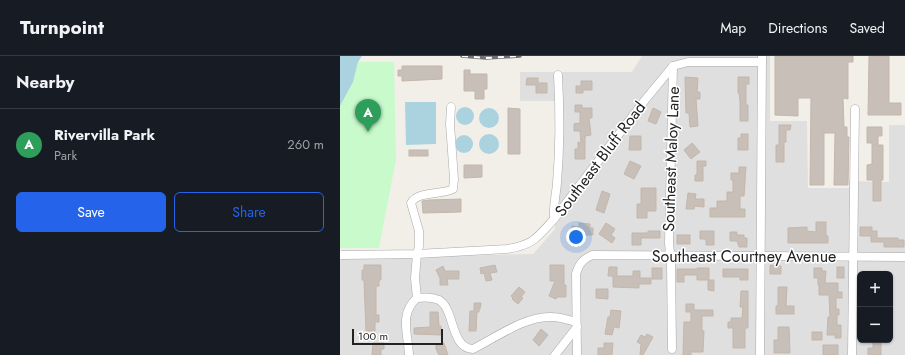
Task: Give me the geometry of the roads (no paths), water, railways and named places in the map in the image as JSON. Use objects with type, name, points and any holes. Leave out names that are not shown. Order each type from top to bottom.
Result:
[{"type":"street","points":[[673,66],[688,62],[762,59],[760,355]]},
{"type":"street","name":"Southeast Bluff Road","points":[[417,254],[507,249],[522,247],[531,243],[554,219],[645,100],[673,66]]},
{"type":"street","name":"Southeast Maloy Lane","points":[[672,349],[671,264],[669,256],[673,66]]},
{"type":"street","points":[[554,219],[553,208],[557,183],[558,160],[558,75]]},
{"type":"street","points":[[417,298],[415,278],[419,246],[419,231],[411,205],[412,200],[421,196],[450,191],[454,185],[450,124],[451,107]]},
{"type":"street","points":[[852,355],[855,109]]},
{"type":"street","points":[[342,255],[417,254]]},
{"type":"street","name":"Southeast Courtney Avenue","points":[[577,325],[576,274],[578,266],[583,259],[592,255],[905,256]]},
{"type":"street","points":[[409,355],[406,317],[410,304],[417,298],[435,298],[440,300],[445,305],[453,328],[463,346],[467,349],[473,349],[528,321],[544,317],[553,317],[577,325]]},
{"type":"street","points":[[555,355],[577,325]]},
{"type":"street","points":[[577,325],[577,355]]},
{"type":"water","points":[[340,56],[362,56],[358,62],[353,82],[340,106]]},
{"type":"water","points":[[405,102],[436,102],[436,144],[406,145]]},
{"type":"water","points":[[461,107],[469,107],[474,112],[472,123],[469,125],[461,125],[456,120],[456,112]]},
{"type":"water","points":[[489,108],[496,111],[499,118],[496,125],[489,128],[482,125],[479,118],[482,111]]},
{"type":"water","points":[[489,134],[496,137],[499,144],[496,151],[489,154],[482,151],[479,144],[482,137]]},
{"type":"water","points":[[464,135],[470,138],[473,144],[470,150],[464,153],[458,150],[455,144],[458,138]]},
{"type":"railway","points":[[462,56],[486,58],[520,56]]},
{"type":"place","name":"Rivervilla Park","points":[[368,132]]}]
